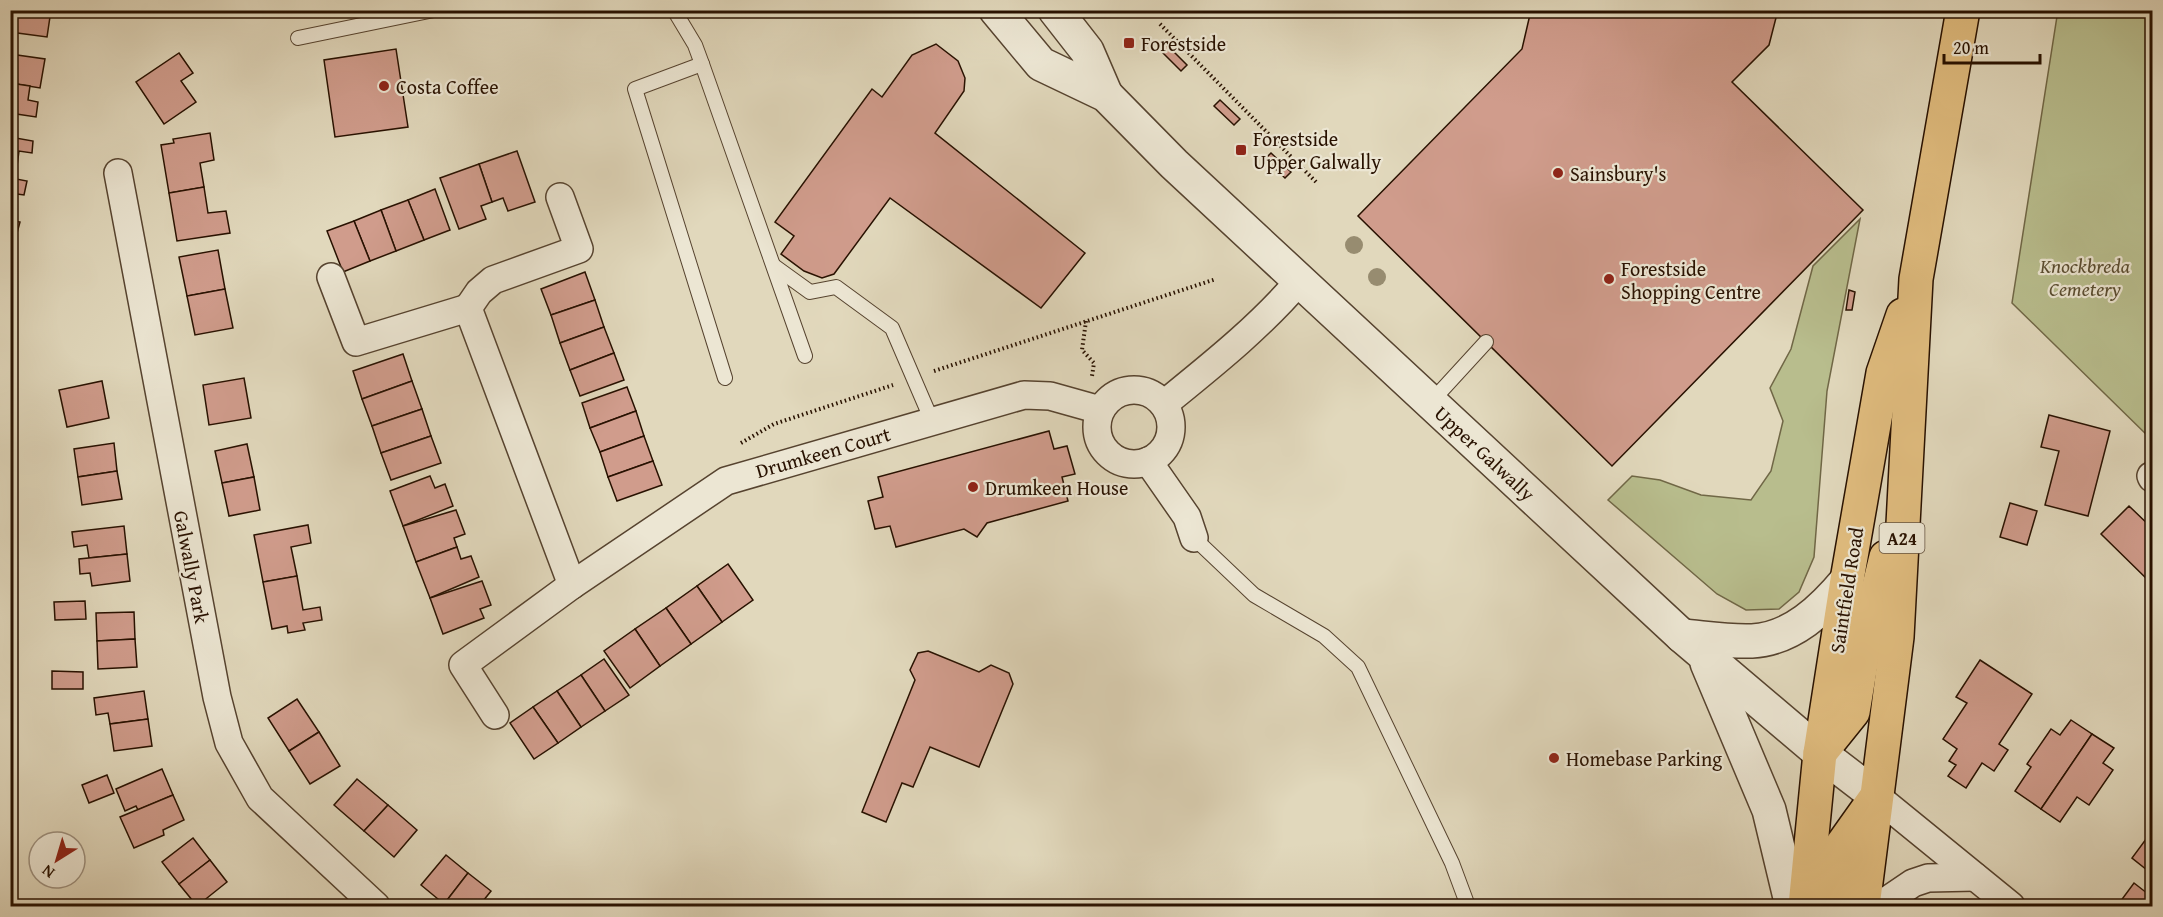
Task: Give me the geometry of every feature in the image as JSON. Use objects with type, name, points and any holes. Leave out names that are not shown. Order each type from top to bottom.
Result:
[{"type":"main road","name":"Saintfield Road","points":[[1863,906],[1897,637],[1916,279],[1963,10]]},
{"type":"main road","name":"Saintfield Road","points":[[1805,906],[1820,753],[1883,373],[1916,279]]},
{"type":"main road","points":[[1820,753],[1853,712],[1863,652],[1905,477]]},
{"type":"main road","points":[[1833,906],[1842,845],[1876,796]]},
{"type":"street","name":"Upper Galwally","points":[[996,10],[1041,64],[1106,94]]},
{"type":"street","name":"Upper Galwally","points":[[1055,10],[1087,51],[1106,94],[1174,164],[1693,646],[1820,753],[1876,796]]},
{"type":"street","name":"Galwally Park","points":[[118,173],[217,697],[229,743],[260,798],[376,906]]},
{"type":"street","points":[[331,277],[356,342],[468,308],[479,292],[493,280],[579,249],[560,198]]},
{"type":"street","points":[[1164,404],[1252,330],[1299,280]]},
{"type":"street","points":[[468,308],[572,585]]},
{"type":"street","points":[[1131,389],[1149,393],[1164,404],[1170,414],[1170,437],[1158,456],[1148,461],[1126,463],[1107,452],[1097,432],[1100,410],[1118,392],[1131,389]]},
{"type":"street","name":"Drumkeen Court","points":[[495,715],[463,665],[572,585],[726,481],[1024,395],[1050,396],[1100,410]]},
{"type":"street","points":[[1148,461],[1187,518],[1194,538]]},
{"type":"street","points":[[1792,906],[1768,810],[1693,646],[1772,637],[1815,615],[1847,580]]},
{"type":"street","points":[[1876,796],[2011,906]]},
{"type":"street","points":[[1879,906],[1913,884],[1928,878],[1976,877]]},
{"type":"lane","points":[[298,38],[434,10]]},
{"type":"lane","points":[[674,10],[695,45],[805,356]]},
{"type":"lane","points":[[702,64],[634,89],[725,378]]},
{"type":"lane","points":[[774,266],[810,292],[836,287],[892,328],[932,421]]},
{"type":"lane","points":[[1431,402],[1486,342]]},
{"type":"lane","points":[[1194,538],[1254,595],[1324,636],[1358,667],[1452,863],[1468,906]]},
{"type":"path","points":[[1160,24],[1318,184]]},
{"type":"path","points":[[733,448],[774,424],[1216,279]]},
{"type":"path","points":[[1086,321],[1082,350],[1094,363],[1092,376]]},
{"type":"green space","name":"Knockbreda Cemetery","points":[[2058,10],[2152,11],[2152,440],[2012,303]]},
{"type":"green space","points":[[1860,219],[1827,391],[1814,557],[1799,592],[1779,609],[1746,610],[1717,594],[1608,500],[1632,476],[1660,480],[1701,495],[1751,500],[1771,471],[1783,421],[1770,388],[1791,349],[1813,266]]},
{"type":"building","points":[[10,10],[51,10],[47,37],[10,32]]},
{"type":"building","name":"Forestside Shopping Centre","points":[[1531,10],[1778,10],[1769,45],[1732,82],[1863,210],[1612,466],[1358,216],[1522,49]]},
{"type":"building","points":[[936,44],[958,61],[965,78],[964,91],[935,133],[1085,253],[1041,308],[890,198],[834,274],[822,278],[804,271],[781,254],[794,236],[775,222],[872,89],[882,97],[912,55]]},
{"type":"building","points":[[1167,45],[1187,65],[1181,71],[1161,51]]},
{"type":"building","points":[[396,49],[408,127],[335,137],[324,60]]},
{"type":"building","points":[[179,53],[193,73],[181,81],[196,102],[164,124],[136,82]]},
{"type":"building","points":[[10,54],[45,59],[40,88],[10,83]]},
{"type":"building","points":[[10,83],[30,86],[28,100],[38,102],[36,117],[10,113]]},
{"type":"building","points":[[1220,100],[1240,119],[1234,125],[1214,106]]},
{"type":"building","points":[[210,133],[214,160],[200,163],[204,187],[169,193],[161,145],[174,143],[173,139]]},
{"type":"building","points":[[10,137],[33,141],[32,153],[19,151],[17,166],[10,165]]},
{"type":"building","points":[[517,151],[535,202],[508,211],[503,198],[492,202],[479,164]]},
{"type":"building","points":[[1271,153],[1291,172],[1285,178],[1265,159]]},
{"type":"building","points":[[479,164],[492,202],[481,206],[486,219],[459,229],[440,178]]},
{"type":"building","points":[[10,165],[17,166],[16,179],[27,181],[24,195],[10,193]]},
{"type":"building","points":[[204,187],[208,213],[226,211],[230,233],[177,241],[169,193]]},
{"type":"building","points":[[435,189],[450,230],[424,240],[408,200]]},
{"type":"building","points":[[408,200],[424,240],[396,251],[381,210]]},
{"type":"building","points":[[381,210],[396,251],[370,261],[354,221]]},
{"type":"building","points":[[10,220],[20,222],[12,251],[10,250]]},
{"type":"building","points":[[354,221],[370,261],[343,272],[327,231]]},
{"type":"building","points":[[218,250],[225,289],[187,296],[179,257]]},
{"type":"building","points":[[585,272],[595,300],[551,315],[541,289]]},
{"type":"building","points":[[225,289],[233,328],[195,335],[187,296]]},
{"type":"building","points":[[1849,290],[1855,292],[1852,310],[1846,310]]},
{"type":"building","points":[[595,300],[604,327],[560,343],[551,315]]},
{"type":"building","points":[[604,327],[614,353],[570,370],[560,343]]},
{"type":"building","points":[[614,353],[624,380],[580,396],[570,370]]},
{"type":"building","points":[[403,354],[412,381],[362,399],[353,371]]},
{"type":"building","points":[[244,378],[251,418],[209,425],[203,385]]},
{"type":"building","points":[[102,381],[109,418],[67,427],[59,390]]},
{"type":"building","points":[[412,381],[422,409],[372,426],[362,399]]},
{"type":"building","points":[[627,387],[636,411],[590,428],[582,403]]},
{"type":"building","points":[[422,409],[431,436],[381,453],[372,426]]},
{"type":"building","points":[[636,411],[644,436],[600,452],[590,428]]},
{"type":"building","points":[[2049,415],[2110,431],[2088,516],[2045,505],[2059,451],[2041,447]]},
{"type":"building","name":"Drumkeen House","points":[[1049,431],[1054,449],[1067,446],[1075,474],[1062,477],[1068,501],[987,523],[977,537],[964,529],[896,547],[890,526],[875,529],[868,501],[883,497],[878,477]]},
{"type":"building","points":[[431,436],[441,463],[391,480],[381,453]]},
{"type":"building","points":[[644,436],[653,461],[608,477],[600,452]]},
{"type":"building","points":[[114,443],[117,471],[78,477],[74,449]]},
{"type":"building","points":[[247,444],[254,477],[222,483],[215,451]]},
{"type":"building","points":[[653,461],[662,485],[617,501],[608,477]]},
{"type":"building","points":[[117,471],[122,499],[82,505],[78,477]]},
{"type":"building","points":[[430,476],[435,488],[445,484],[453,506],[403,526],[390,491]]},
{"type":"building","points":[[254,477],[260,510],[229,516],[222,483]]},
{"type":"building","points":[[2010,503],[2037,511],[2027,545],[2000,537]]},
{"type":"building","points":[[2129,506],[2152,528],[2152,584],[2101,534]]},
{"type":"building","points":[[456,510],[465,534],[454,538],[457,547],[416,562],[403,526]]},
{"type":"building","points":[[308,525],[311,543],[291,547],[297,576],[263,582],[254,535]]},
{"type":"building","points":[[124,526],[127,554],[89,558],[87,545],[74,547],[72,532]]},
{"type":"building","points":[[457,547],[461,559],[471,556],[479,577],[430,598],[416,562]]},
{"type":"building","points":[[127,554],[130,581],[92,586],[90,573],[80,574],[79,559]]},
{"type":"building","points":[[728,564],[753,600],[722,622],[697,586]]},
{"type":"building","points":[[297,576],[303,610],[320,607],[322,620],[303,623],[305,630],[288,633],[287,626],[272,629],[263,582]]},
{"type":"building","points":[[482,581],[491,605],[480,609],[484,618],[443,634],[430,598]]},
{"type":"building","points":[[697,586],[722,622],[691,644],[666,608]]},
{"type":"building","points":[[85,601],[86,619],[55,620],[54,602]]},
{"type":"building","points":[[666,608],[691,644],[660,666],[635,629]]},
{"type":"building","points":[[134,612],[135,639],[97,641],[96,613]]},
{"type":"building","points":[[635,629],[660,666],[630,688],[604,651]]},
{"type":"building","points":[[135,639],[137,667],[98,669],[97,641]]},
{"type":"building","points":[[928,651],[979,672],[991,665],[1009,673],[1013,684],[979,767],[930,747],[913,787],[902,783],[886,822],[862,812],[915,680],[910,670],[918,653]]},
{"type":"building","points":[[604,659],[629,695],[605,711],[581,675]]},
{"type":"building","points":[[1980,660],[2032,694],[1999,744],[2008,750],[1994,771],[1982,763],[1966,788],[1948,776],[1956,765],[1949,761],[1957,749],[1943,739],[1967,703],[1956,697]]},
{"type":"building","points":[[52,671],[83,672],[83,689],[52,689]]},
{"type":"building","points":[[581,675],[605,711],[581,727],[557,691]]},
{"type":"building","points":[[144,691],[148,719],[110,724],[108,713],[96,715],[94,698]]},
{"type":"building","points":[[557,691],[581,727],[558,743],[533,707]]},
{"type":"building","points":[[297,699],[319,732],[289,751],[268,718]]},
{"type":"building","points":[[533,707],[558,743],[534,759],[510,723]]},
{"type":"building","points":[[148,719],[152,746],[114,751],[110,724]]},
{"type":"building","points":[[2071,720],[2092,734],[2041,809],[2015,791],[2031,767],[2027,764],[2051,729],[2060,735]]},
{"type":"building","points":[[319,732],[340,766],[310,784],[289,751]]},
{"type":"building","points":[[2092,734],[2114,748],[2103,763],[2113,770],[2089,805],[2077,797],[2060,822],[2041,809]]},
{"type":"building","points":[[162,769],[173,795],[138,810],[136,806],[125,811],[116,789]]},
{"type":"building","points":[[107,775],[114,793],[89,803],[82,785]]},
{"type":"building","points":[[357,779],[388,805],[364,831],[334,805]]},
{"type":"building","points":[[173,795],[184,820],[163,830],[164,835],[134,848],[120,817]]},
{"type":"building","points":[[388,805],[417,830],[394,857],[364,831]]},
{"type":"building","points":[[2152,831],[2152,874],[2132,858]]},
{"type":"building","points":[[193,838],[210,860],[179,884],[162,862]]},
{"type":"building","points":[[446,855],[468,873],[444,904],[421,885]]},
{"type":"building","points":[[210,860],[227,882],[197,906],[179,884]]},
{"type":"building","points":[[468,873],[491,891],[479,906],[447,906],[444,904]]},
{"type":"building","points":[[2134,883],[2152,897],[2152,906],[2117,906]]},
{"type":"place","name":"Forestside","points":[[1129,43]]},
{"type":"place","name":"Costa Coffee","points":[[384,86]]},
{"type":"place","name":"Forestside Upper Galwally","points":[[1241,150]]},
{"type":"place","name":"Sainsbury's","points":[[1558,173]]},
{"type":"place","name":"Forestside Shopping Centre","points":[[1609,279]]},
{"type":"place","name":"Drumkeen House","points":[[973,487]]},
{"type":"place","name":"Homebase Parking","points":[[1554,758]]}]
